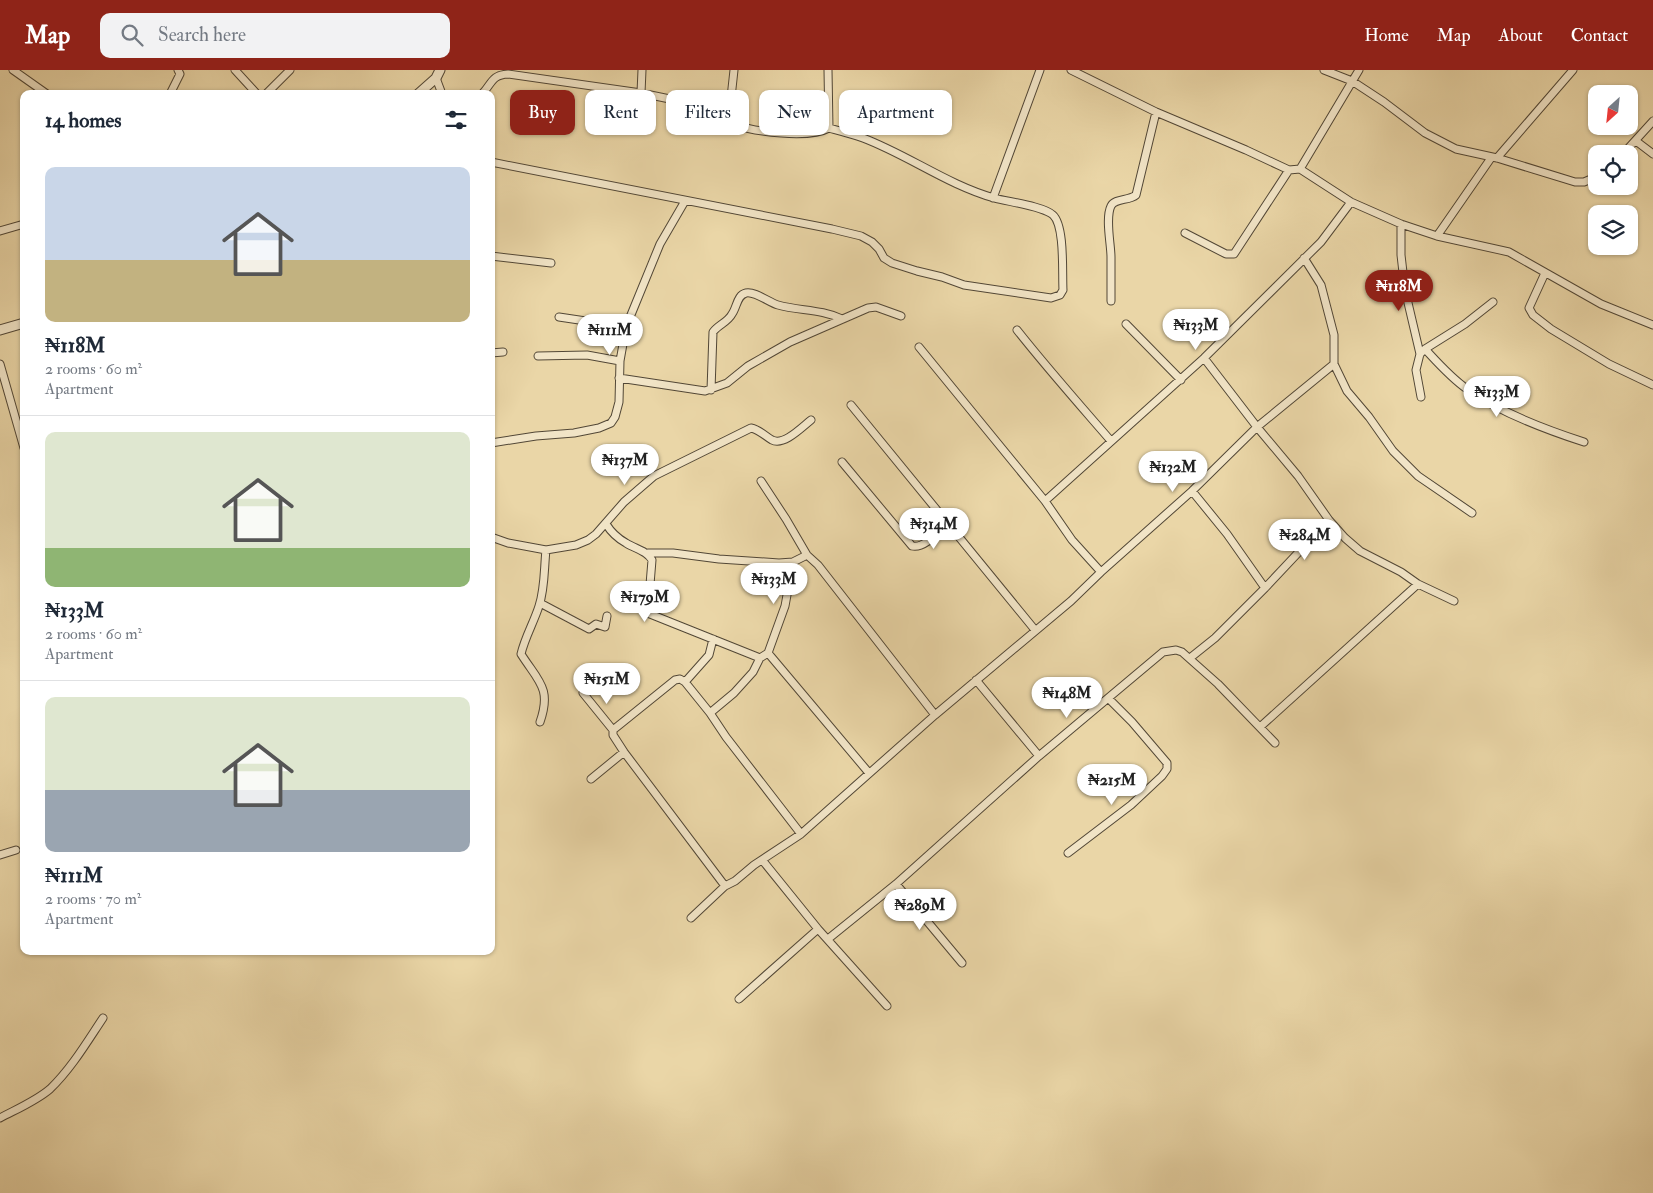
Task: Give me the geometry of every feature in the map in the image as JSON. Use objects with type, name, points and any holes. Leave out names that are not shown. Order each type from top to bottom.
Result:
[{"type":"street","points":[[13,70],[41,90]]},
{"type":"street","points":[[172,90],[180,74],[178,70]]},
{"type":"street","points":[[235,70],[253,90]]},
{"type":"street","points":[[270,90],[290,70]]},
{"type":"street","points":[[641,90],[642,70]]},
{"type":"street","points":[[732,90],[734,70]]},
{"type":"street","points":[[828,70],[830,128]]},
{"type":"street","points":[[993,198],[1040,70]]},
{"type":"street","points":[[1071,70],[1156,112],[1289,170],[1300,169],[1351,202],[1401,224],[1438,236],[1509,252],[1601,304],[1653,325]]},
{"type":"street","points":[[1324,70],[1352,80],[1425,133],[1456,149],[1575,182],[1588,180]]},
{"type":"street","points":[[1300,169],[1359,70]]},
{"type":"street","points":[[1438,236],[1494,158],[1573,70]]},
{"type":"street","points":[[422,90],[438,74]]},
{"type":"street","points":[[438,74],[441,90]]},
{"type":"street","points":[[485,90],[499,74],[620,90]]},
{"type":"street","points":[[1111,301],[1111,256],[1108,220],[1111,206],[1115,202],[1132,198],[1136,195],[1156,112]]},
{"type":"street","points":[[1632,145],[1653,121]]},
{"type":"street","points":[[495,163],[570,176],[685,201],[774,216],[860,236],[872,242],[884,258],[892,263],[964,285],[1050,298],[1060,295],[1063,290],[1061,232],[1053,215],[993,198],[933,173],[862,137],[830,128],[823,132],[777,133],[749,127]]},
{"type":"street","points":[[1636,141],[1653,154]]},
{"type":"street","points":[[1185,232],[1226,254],[1234,254],[1289,170]]},
{"type":"street","points":[[495,442],[536,436],[574,433],[599,428],[610,423],[615,417],[619,402],[620,361],[626,326],[660,244],[685,201]]},
{"type":"street","points":[[1045,501],[1204,358],[1321,242],[1351,202]]},
{"type":"street","points":[[1401,224],[1401,255],[1405,290],[1422,352],[1416,370],[1421,397]]},
{"type":"street","points":[[0,231],[20,225]]},
{"type":"street","points":[[495,256],[551,263]]},
{"type":"street","points":[[1304,258],[1323,293],[1334,335],[1334,364],[1347,391],[1369,417],[1393,451],[1418,476],[1472,513]]},
{"type":"street","points":[[1545,273],[1529,308],[1533,315],[1551,329],[1595,356],[1637,379],[1653,385]]},
{"type":"street","points":[[711,390],[713,332],[732,316],[740,297],[745,293],[750,293],[778,305],[824,312],[842,319]]},
{"type":"street","points":[[1422,352],[1465,324],[1493,302]]},
{"type":"street","points":[[619,378],[705,391],[711,390],[727,383],[748,366],[790,342],[868,308],[876,307],[901,316]]},
{"type":"street","points":[[559,317],[626,326]]},
{"type":"street","points":[[0,330],[20,324]]},
{"type":"street","points":[[1126,324],[1181,380]]},
{"type":"street","points":[[1017,330],[1058,382],[1069,391],[1111,441]]},
{"type":"street","points":[[919,347],[1045,501],[1072,540],[1101,572]]},
{"type":"street","points":[[495,353],[503,352]]},
{"type":"street","points":[[1422,352],[1480,398],[1549,431],[1584,442]]},
{"type":"street","points":[[538,356],[587,355],[620,361]]},
{"type":"street","points":[[1204,358],[1257,427],[1298,476],[1329,520],[1360,551],[1401,572],[1418,584],[1454,601]]},
{"type":"street","points":[[0,364],[20,419],[20,437]]},
{"type":"street","points":[[691,918],[725,886],[754,864],[801,834],[935,715],[1071,601],[1192,491],[1257,427],[1334,364]]},
{"type":"street","points":[[851,406],[892,453],[947,524],[1035,630]]},
{"type":"street","points":[[495,538],[508,543],[546,550],[576,546],[588,540],[606,524],[624,502],[654,476],[751,428],[759,430],[774,441],[783,440],[811,420]]},
{"type":"street","points":[[842,462],[912,546],[917,547],[924,544],[947,524]]},
{"type":"street","points":[[761,481],[807,554],[818,565],[935,715]]},
{"type":"street","points":[[1192,491],[1227,534],[1265,588]]},
{"type":"street","points":[[1190,658],[1215,638],[1329,520]]},
{"type":"street","points":[[606,524],[612,534],[625,543],[648,553],[673,553],[719,559],[779,563],[793,562],[807,554]]},
{"type":"street","points":[[540,722],[544,710],[543,688],[521,654],[524,639],[530,630],[540,603],[546,550]]},
{"type":"street","points":[[648,553],[652,560],[653,570],[649,610]]},
{"type":"street","points":[[710,714],[734,693],[753,672],[760,658],[768,653],[785,606],[793,562]]},
{"type":"street","points":[[1260,727],[1418,584]]},
{"type":"street","points":[[540,603],[589,628],[596,624],[605,627],[607,616]]},
{"type":"street","points":[[620,604],[649,610],[655,616],[760,658]]},
{"type":"street","points":[[685,682],[708,656],[713,639]]},
{"type":"street","points":[[828,939],[896,884],[1039,756],[1163,652],[1176,650],[1190,658],[1275,743]]},
{"type":"street","points":[[768,653],[869,773]]},
{"type":"street","points":[[613,730],[675,680],[680,679],[685,682],[710,714],[801,834]]},
{"type":"street","points":[[976,680],[1039,756]]},
{"type":"street","points":[[584,693],[613,730],[613,735],[624,752],[725,886]]},
{"type":"street","points":[[1068,853],[1131,805],[1167,769],[1167,763],[1132,722],[1109,699]]},
{"type":"street","points":[[591,779],[624,752]]},
{"type":"street","points":[[0,856],[16,850]]},
{"type":"street","points":[[763,860],[818,929],[887,1006]]},
{"type":"street","points":[[896,884],[962,963]]},
{"type":"street","points":[[739,999],[818,929]]},
{"type":"street","points":[[0,1118],[30,1103],[49,1089],[66,1070],[102,1018]]}]
